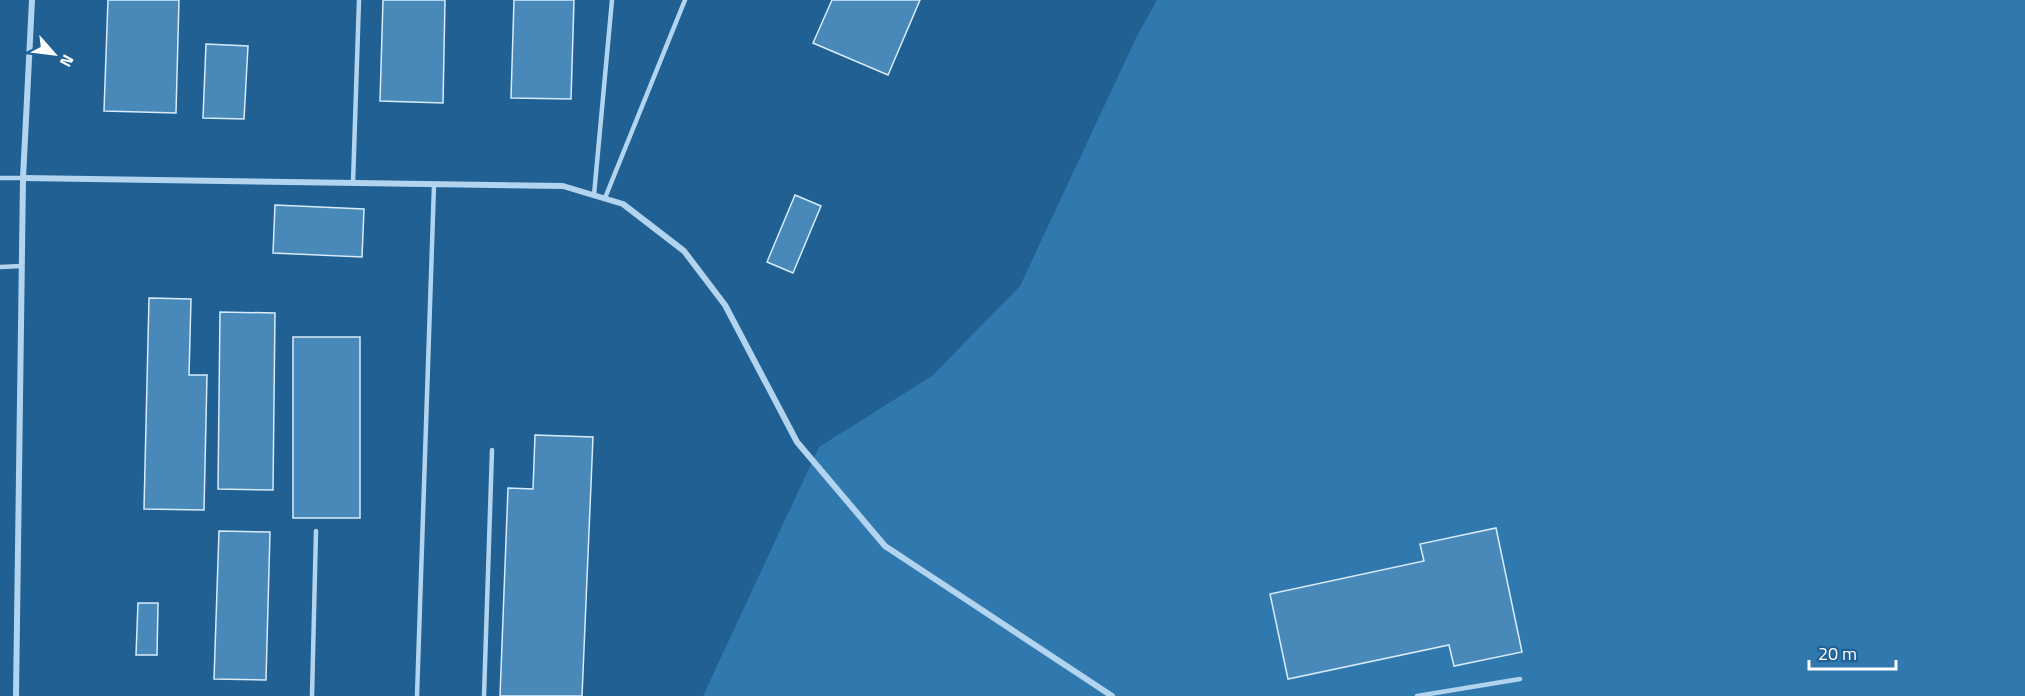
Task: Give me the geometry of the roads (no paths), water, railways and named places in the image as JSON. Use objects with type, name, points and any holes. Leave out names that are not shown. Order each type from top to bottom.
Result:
[{"type":"street","points":[[16,696],[23,178],[32,0]]},
{"type":"street","points":[[23,178],[563,186],[623,204],[684,250],[725,305],[797,442],[885,546],[1112,696]]},
{"type":"lane","points":[[353,183],[359,0]]},
{"type":"lane","points":[[594,195],[612,0]]},
{"type":"lane","points":[[605,198],[685,0]]},
{"type":"lane","points":[[0,178],[23,178]]},
{"type":"lane","points":[[417,696],[434,184]]},
{"type":"lane","points":[[0,267],[22,266]]},
{"type":"lane","points":[[484,696],[492,450]]},
{"type":"lane","points":[[312,696],[316,531]]},
{"type":"lane","points":[[1417,696],[1520,679]]}]
